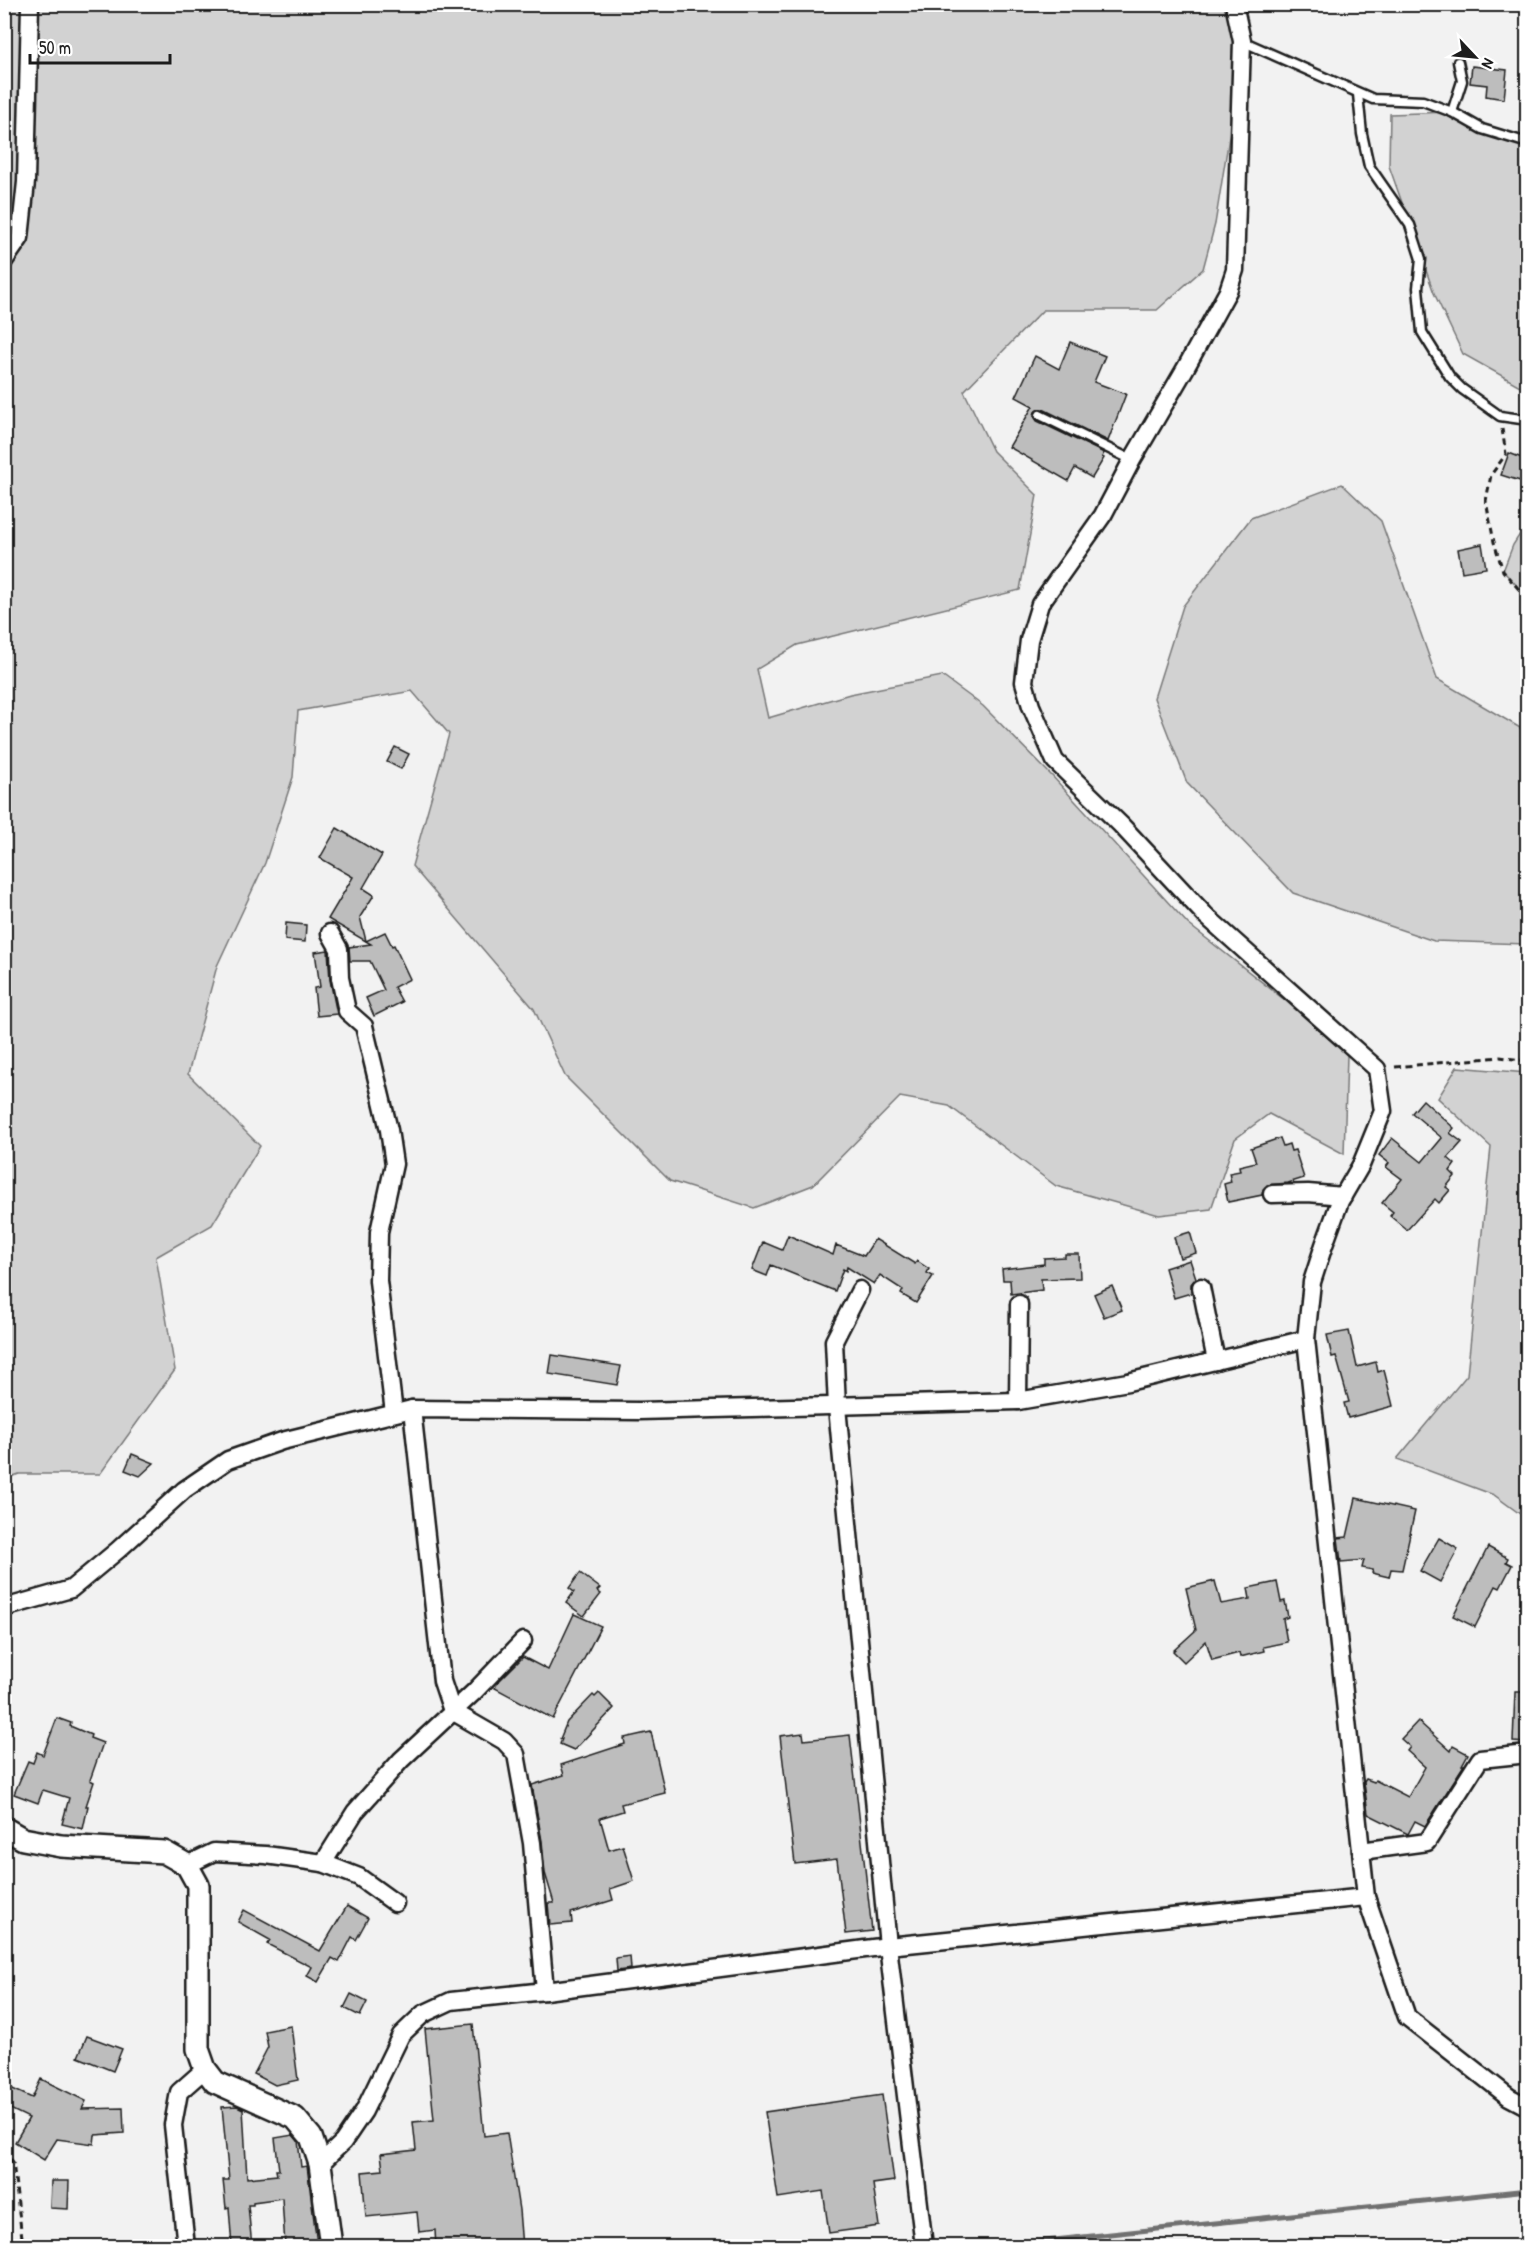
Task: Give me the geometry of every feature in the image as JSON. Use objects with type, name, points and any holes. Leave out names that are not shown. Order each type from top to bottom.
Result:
[{"type":"street","points":[[4,261],[20,238],[26,182],[30,4]]},
{"type":"street","points":[[1234,4],[1242,41],[1235,270],[1227,291],[1185,369],[1103,515],[1040,604],[1029,640],[1024,682],[1031,706],[1055,760],[1121,825],[1205,915],[1377,1069],[1383,1111],[1361,1165],[1343,1196],[1324,1245],[1312,1282],[1306,1339],[1366,1897],[1407,2017],[1509,2097],[1527,2107]]},
{"type":"street","points":[[330,933],[339,949],[340,978],[347,1011],[364,1026],[389,1130],[394,1164],[379,1232],[378,1281],[394,1413]]},
{"type":"street","points":[[1272,1194],[1308,1193],[1343,1196]]},
{"type":"street","points":[[1201,1287],[1216,1361]]},
{"type":"street","points":[[860,1290],[834,1341],[837,1407],[888,1946],[924,2247]]},
{"type":"street","points":[[1018,1401],[1019,1304]]},
{"type":"street","points":[[4,1608],[71,1589],[184,1490],[228,1460],[282,1440],[412,1408],[639,1411],[1018,1401],[1128,1382],[1306,1339]]},
{"type":"street","points":[[412,1408],[442,1681],[452,1711],[504,1741],[516,1754],[532,1843],[544,1991]]},
{"type":"street","points":[[323,1863],[355,1812],[401,1760],[474,1692],[523,1641]]},
{"type":"street","points":[[1361,1851],[1427,1842],[1480,1759],[1527,1754]]},
{"type":"street","points":[[4,1828],[23,1839],[62,1846],[164,1852],[187,1865],[198,1885],[198,2049],[205,2069],[214,2082],[295,2118],[311,2137],[320,2164],[331,2247]]},
{"type":"street","points":[[187,1865],[214,1852],[266,1855],[323,1863],[359,1877],[395,1903]]},
{"type":"street","points":[[320,2164],[343,2142],[364,2111],[401,2035],[423,2014],[451,2001],[888,1946],[1366,1897]]},
{"type":"street","points":[[186,2247],[173,2125],[179,2092],[205,2069]]},
{"type":"lane","points":[[1242,41],[1358,94],[1373,99],[1423,100],[1452,112],[1482,129],[1527,143]]},
{"type":"lane","points":[[1452,112],[1462,81],[1458,62]]},
{"type":"lane","points":[[1358,94],[1362,134],[1369,166],[1410,225],[1421,259],[1418,288],[1422,333],[1450,377],[1462,389],[1500,416],[1527,420]]},
{"type":"lane","points":[[1040,415],[1132,460]]},
{"type":"path","points":[[1500,416],[1506,454],[1491,475],[1486,501],[1494,542],[1503,571],[1527,600]]},
{"type":"path","points":[[1377,1069],[1500,1057],[1527,1060]]},
{"type":"path","points":[[4,2151],[13,2162],[23,2247]]},
{"type":"shaded area","points":[[5,5],[1239,5],[1246,32],[1215,224],[1203,269],[1157,310],[1043,310],[964,391],[993,451],[1037,495],[1020,590],[797,645],[757,669],[768,718],[850,694],[942,676],[983,706],[1053,777],[1188,924],[1286,1001],[1347,1055],[1344,1154],[1269,1114],[1235,1139],[1211,1209],[1159,1215],[1056,1186],[949,1106],[900,1097],[813,1185],[754,1208],[670,1181],[565,1076],[534,1009],[412,866],[449,734],[412,691],[298,711],[293,777],[265,863],[217,966],[188,1074],[260,1146],[212,1225],[156,1257],[175,1370],[100,1474],[19,1474],[5,1479]]},
{"type":"shaded area","points":[[1452,112],[1527,146],[1527,390],[1463,354],[1434,293],[1389,166],[1390,114]]},
{"type":"shaded area","points":[[1342,484],[1381,521],[1437,679],[1527,732],[1527,944],[1434,941],[1293,893],[1187,783],[1154,698],[1183,606],[1251,518]]},
{"type":"shaded area","points":[[1527,523],[1527,596],[1503,571],[1513,545]]},
{"type":"shaded area","points":[[1457,1067],[1527,1073],[1527,1519],[1494,1495],[1397,1459],[1467,1375],[1491,1147],[1438,1098]]},
{"type":"building","points":[[1472,66],[1507,70],[1504,99],[1486,96],[1487,85],[1470,83]]},
{"type":"building","points":[[1070,342],[1105,356],[1094,382],[1126,394],[1108,441],[1043,409],[1035,412],[1034,416],[1037,421],[1104,453],[1102,457],[1104,458],[1092,478],[1075,468],[1068,481],[1009,447],[1033,406],[1016,397],[1035,356],[1059,369]]},
{"type":"building","points":[[1509,453],[1527,460],[1520,481],[1501,475]]},
{"type":"building","points":[[1482,544],[1486,568],[1462,572],[1458,549]]},
{"type":"building","points":[[395,747],[409,754],[401,769],[387,762]]},
{"type":"building","points":[[337,828],[382,855],[363,888],[374,895],[360,917],[366,941],[385,932],[392,946],[394,945],[410,979],[394,987],[402,1002],[374,1016],[366,998],[384,990],[370,961],[350,961],[349,947],[371,944],[328,919],[353,877],[320,858]]},
{"type":"building","points":[[286,923],[306,925],[305,942],[285,940]]},
{"type":"building","points":[[328,950],[330,980],[337,1014],[317,1016],[314,988],[320,987],[315,952]]},
{"type":"building","points":[[1423,1100],[1454,1128],[1450,1133],[1462,1142],[1448,1158],[1455,1164],[1450,1171],[1455,1176],[1446,1187],[1450,1190],[1439,1203],[1435,1199],[1407,1230],[1390,1216],[1393,1212],[1382,1203],[1402,1179],[1386,1167],[1389,1163],[1379,1155],[1392,1138],[1422,1162],[1442,1138],[1412,1113]]},
{"type":"building","points":[[1280,1138],[1283,1146],[1289,1144],[1291,1151],[1295,1150],[1304,1178],[1288,1183],[1267,1185],[1262,1195],[1228,1202],[1224,1184],[1231,1182],[1229,1173],[1240,1171],[1239,1166],[1256,1162],[1251,1148]]},
{"type":"building","points":[[1190,1232],[1196,1253],[1180,1258],[1174,1237]]},
{"type":"building","points":[[788,1235],[833,1255],[836,1245],[864,1256],[875,1239],[915,1264],[917,1261],[929,1269],[927,1273],[933,1276],[916,1303],[901,1294],[903,1290],[880,1275],[874,1284],[847,1267],[846,1271],[843,1269],[835,1291],[771,1265],[767,1276],[752,1270],[763,1242],[782,1250]]},
{"type":"building","points":[[1065,1254],[1079,1254],[1080,1278],[1041,1279],[1042,1290],[1011,1294],[1010,1280],[1003,1280],[1002,1269],[1044,1264],[1044,1258],[1065,1257]]},
{"type":"building","points":[[1190,1260],[1196,1278],[1191,1284],[1191,1293],[1174,1298],[1165,1268]]},
{"type":"building","points":[[1112,1286],[1122,1310],[1104,1317],[1094,1294]]},
{"type":"building","points":[[1349,1331],[1357,1367],[1376,1362],[1378,1372],[1384,1370],[1393,1406],[1348,1418],[1344,1403],[1349,1402],[1336,1356],[1332,1357],[1327,1335]]},
{"type":"building","points":[[552,1355],[621,1366],[617,1385],[549,1374]]},
{"type":"building","points":[[132,1454],[154,1463],[140,1476],[125,1470]]},
{"type":"building","points":[[1356,1498],[1415,1511],[1402,1570],[1391,1569],[1389,1577],[1362,1568],[1364,1560],[1341,1562],[1338,1538],[1347,1537]]},
{"type":"building","points":[[1439,1538],[1458,1549],[1440,1582],[1420,1571]]},
{"type":"building","points":[[1488,1547],[1508,1558],[1506,1562],[1512,1565],[1500,1588],[1496,1586],[1475,1627],[1453,1616]]},
{"type":"building","points":[[580,1573],[600,1588],[597,1591],[601,1594],[584,1616],[566,1603],[574,1592],[569,1588]]},
{"type":"building","points":[[1215,1581],[1221,1604],[1250,1599],[1248,1588],[1277,1582],[1281,1602],[1285,1601],[1288,1617],[1283,1619],[1287,1642],[1263,1647],[1264,1651],[1240,1657],[1239,1653],[1212,1660],[1206,1641],[1184,1662],[1173,1651],[1196,1630],[1186,1588]]},
{"type":"building","points":[[574,1614],[601,1626],[553,1719],[495,1688],[523,1657],[548,1670]]},
{"type":"building","points":[[1515,1692],[1527,1692],[1527,1743],[1513,1742]]},
{"type":"building","points":[[599,1693],[614,1708],[574,1750],[560,1744],[567,1722],[593,1695],[595,1697]]},
{"type":"building","points":[[57,1718],[71,1723],[70,1726],[103,1743],[90,1780],[94,1782],[86,1806],[88,1806],[83,1829],[62,1824],[69,1798],[43,1790],[38,1803],[14,1794],[28,1761],[33,1763],[37,1752],[43,1755]]},
{"type":"building","points":[[1418,1721],[1451,1751],[1453,1746],[1468,1754],[1462,1765],[1464,1765],[1425,1826],[1415,1821],[1408,1834],[1368,1814],[1364,1782],[1366,1779],[1374,1782],[1375,1780],[1408,1797],[1425,1767],[1407,1751],[1410,1747],[1401,1739]]},
{"type":"building","points":[[651,1732],[665,1793],[621,1804],[623,1811],[600,1818],[609,1850],[623,1846],[634,1881],[610,1889],[613,1900],[571,1913],[572,1923],[550,1925],[548,1903],[554,1903],[545,1873],[532,1785],[564,1775],[561,1765],[625,1744],[624,1738]]},
{"type":"building","points":[[803,1733],[804,1740],[850,1735],[872,1931],[846,1934],[837,1859],[795,1864],[780,1736]]},
{"type":"building","points":[[347,1906],[368,1918],[356,1940],[352,1937],[339,1962],[332,1958],[318,1982],[307,1976],[312,1967],[267,1944],[270,1940],[238,1922],[244,1910],[320,1951]]},
{"type":"building","points":[[630,1956],[631,1969],[617,1971],[616,1958]]},
{"type":"building","points":[[351,1994],[367,2002],[360,2016],[344,2008]]},
{"type":"building","points":[[473,2024],[484,2136],[507,2133],[519,2210],[522,2247],[436,2247],[435,2230],[419,2232],[417,2212],[366,2217],[362,2172],[383,2170],[381,2154],[416,2150],[413,2122],[434,2120],[425,2029]]},
{"type":"building","points":[[291,2026],[298,2080],[275,2085],[254,2074],[268,2047],[265,2031]]},
{"type":"building","points":[[87,2036],[122,2049],[113,2071],[78,2057]]},
{"type":"building","points":[[41,2079],[86,2101],[82,2109],[123,2108],[124,2133],[95,2135],[94,2144],[57,2139],[44,2160],[15,2142],[29,2118],[4,2106],[4,2085],[32,2098]]},
{"type":"building","points":[[882,2095],[894,2181],[873,2184],[879,2226],[829,2233],[823,2191],[778,2198],[765,2112]]},
{"type":"building","points":[[237,2106],[243,2109],[247,2178],[277,2175],[276,2170],[279,2170],[275,2138],[293,2135],[298,2141],[301,2167],[307,2166],[317,2244],[285,2246],[282,2198],[253,2202],[253,2205],[248,2205],[252,2247],[232,2247],[229,2207],[226,2208],[223,2180],[229,2180],[222,2107]]},
{"type":"building","points":[[51,2181],[69,2181],[68,2209],[50,2208]]},
{"type":"waterway","points":[[997,2246],[1528,2190]]}]
